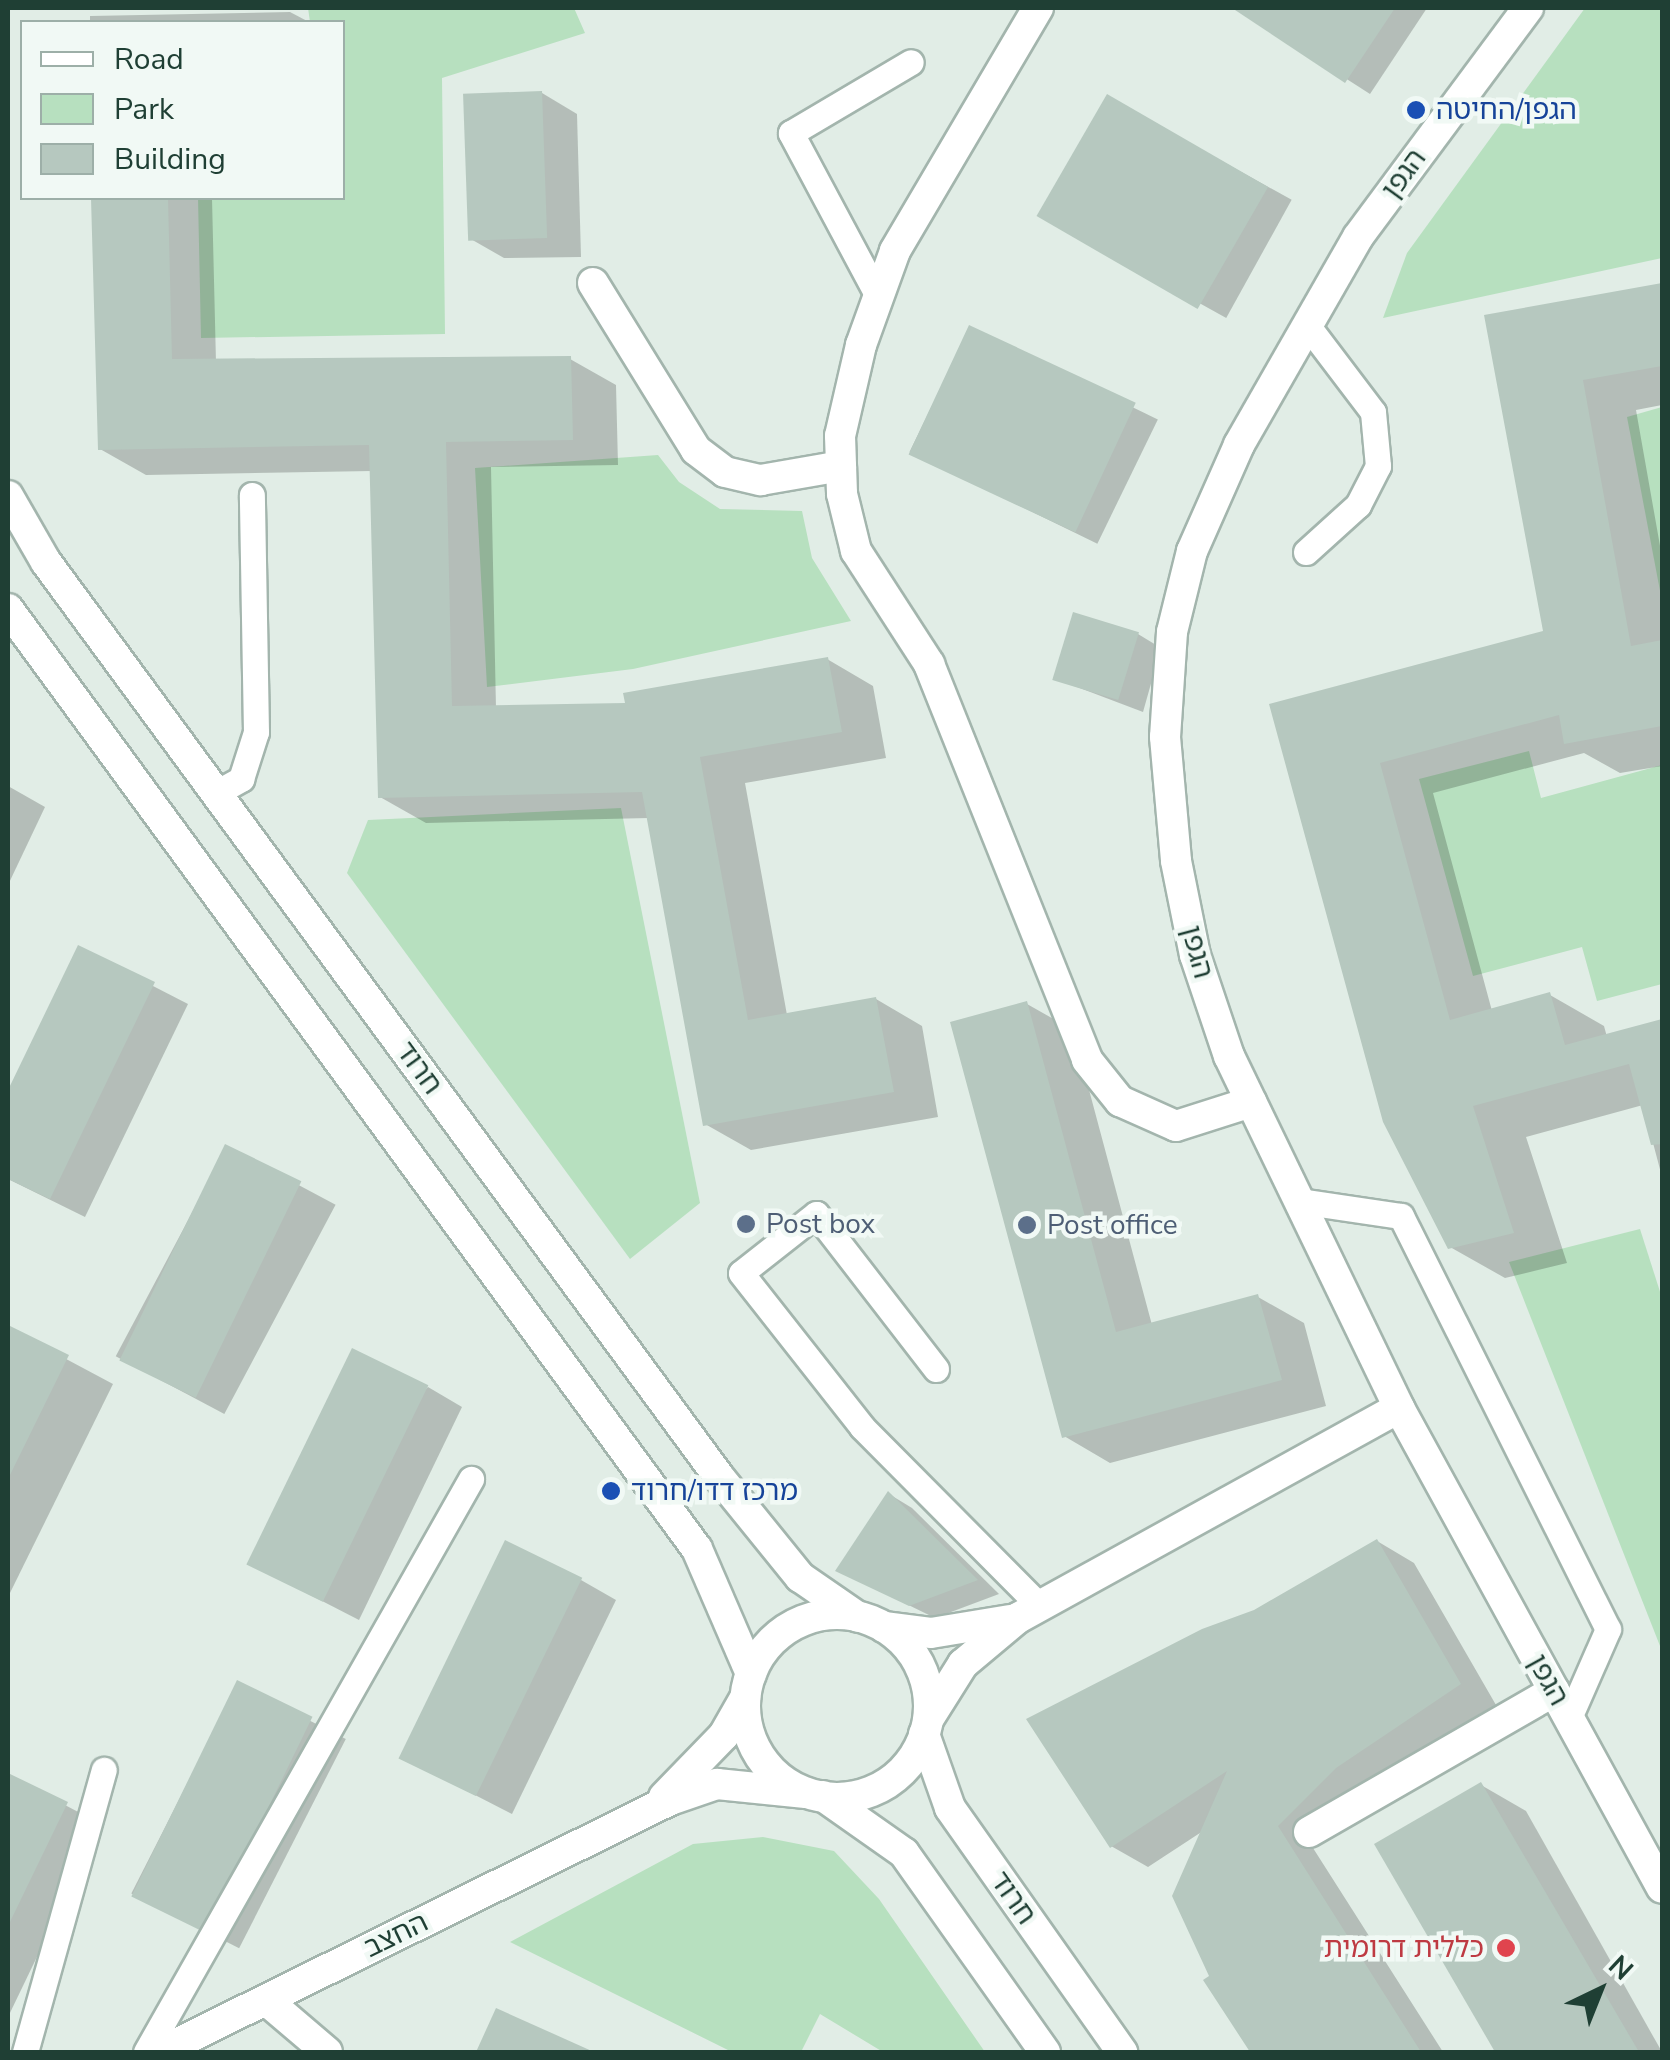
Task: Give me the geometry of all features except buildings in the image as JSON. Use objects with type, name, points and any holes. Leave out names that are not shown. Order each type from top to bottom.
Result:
[{"type":"street","points":[[1038,8],[894,251],[878,296],[840,436],[841,466],[856,551],[930,664],[1087,1060],[1120,1101],[1176,1126],[1252,1102]]},
{"type":"street","name":"הגפן","points":[[1528,8],[1358,237],[1239,445],[1192,551],[1170,667],[1164,738],[1176,861],[1196,955],[1252,1102],[1398,1408],[1662,1888]]},
{"type":"street","points":[[593,283],[696,450],[725,472],[760,480],[841,466]]},
{"type":"street","name":"חרוד","points":[[8,496],[46,562],[759,1528],[800,1576],[871,1622]]},
{"type":"street","points":[[8,610],[698,1549],[748,1686],[758,1752],[778,1777],[864,1819],[904,1853],[1045,2052]]},
{"type":"street","points":[[813,1794],[873,1791],[900,1774],[963,1664],[1029,1612],[1398,1408]]},
{"type":"street","points":[[748,1686],[771,1641],[807,1618],[944,1632],[1029,1612]]},
{"type":"street","points":[[871,1622],[918,1661],[926,1726]]},
{"type":"street","name":"החצב","points":[[632,1818],[675,1789],[724,1734],[748,1686]]},
{"type":"street","points":[[1309,1832],[1554,1691]]},
{"type":"street","name":"חרוד","points":[[926,1726],[950,1808],[1122,2052]]},
{"type":"street","name":"החצב","points":[[160,2052],[632,1818],[717,1784],[813,1794]]},
{"type":"street","points":[[266,2000],[326,2052]]},
{"type":"lane","points":[[878,296],[791,134],[911,62]]},
{"type":"lane","points":[[1306,552],[1358,504],[1378,466],[1373,412],[1307,325]]},
{"type":"lane","points":[[216,792],[241,780],[256,732],[252,495]]},
{"type":"lane","points":[[1299,1201],[1401,1216],[1608,1629],[1569,1718]]},
{"type":"lane","points":[[936,1369],[816,1214],[741,1273],[862,1427],[1029,1612]]},
{"type":"lane","points":[[146,2052],[471,1480]]},
{"type":"lane","points":[[25,2052],[104,1770]]},
{"type":"green space","points":[[308,8],[574,8],[585,33],[442,78],[445,334],[201,338],[198,200],[345,200],[345,20],[310,20]]},
{"type":"green space","points":[[1585,8],[1662,8],[1662,258],[1383,318],[1407,253]]},
{"type":"green space","points":[[1662,407],[1662,595],[1661,596],[1627,417]]},
{"type":"green space","points":[[658,455],[679,482],[720,509],[802,511],[812,558],[851,621],[633,669],[487,687],[475,468]]},
{"type":"green space","points":[[1529,751],[1541,798],[1662,765],[1662,984],[1597,1001],[1582,947],[1473,976],[1419,779]]},
{"type":"green space","points":[[621,808],[700,1203],[630,1259],[347,873],[368,820]]},
{"type":"green space","points":[[1640,1229],[1662,1298],[1662,1651],[1509,1262]]},
{"type":"green space","points":[[763,1837],[834,1851],[879,1899],[985,2052],[883,2052],[820,2014],[801,2052],[732,2052],[510,1942],[693,1844]]},
{"type":"place","name":"הגפן/החיטה","points":[[1416,110]]},
{"type":"place","name":"Post box","points":[[746,1224]]},
{"type":"place","name":"Post office","points":[[1027,1225]]},
{"type":"place","name":"מרכז דדו/חרוד","points":[[611,1491]]},
{"type":"place","name":"כללית דרומית","points":[[1506,1948]]}]
